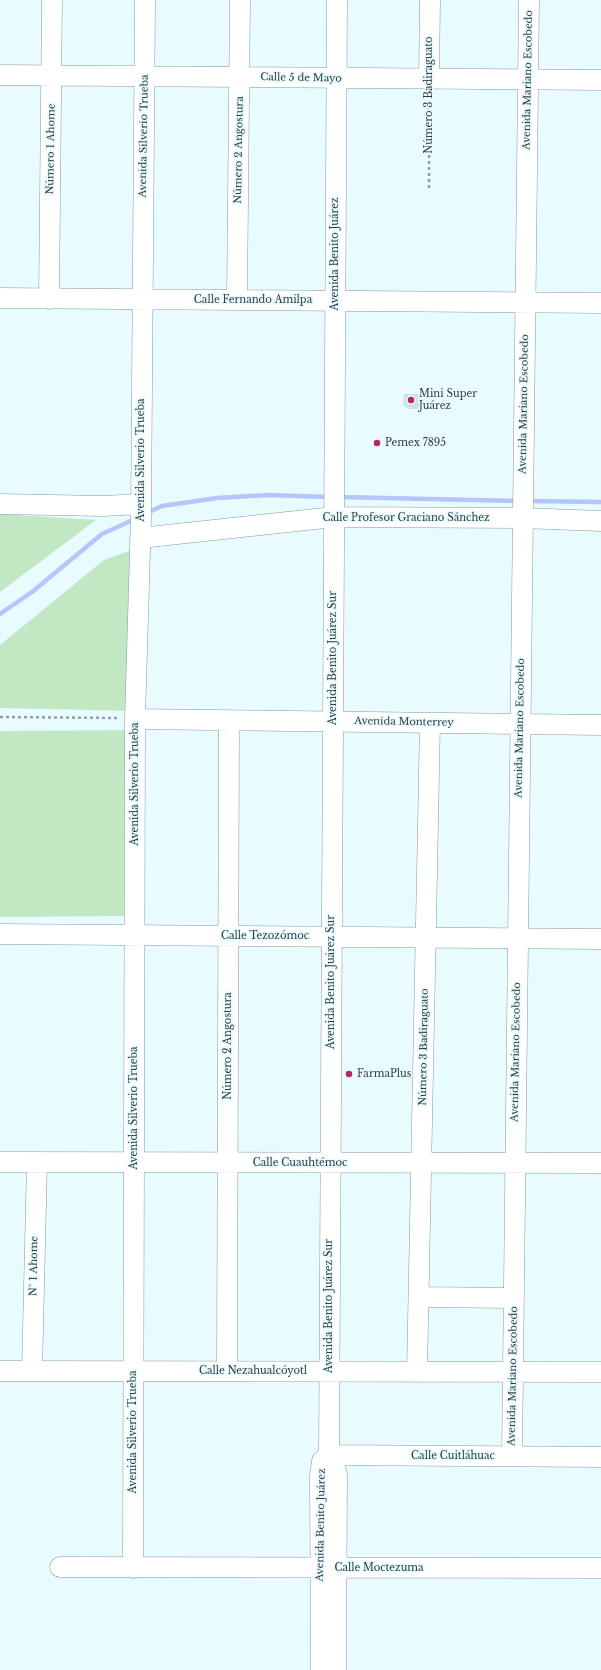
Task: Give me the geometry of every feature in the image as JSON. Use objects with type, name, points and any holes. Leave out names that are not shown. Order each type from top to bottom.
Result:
[{"type":"street","name":"Número 1 Ahome","points":[[49,299],[52,0]]},
{"type":"street","name":"Avenida Silverio Trueba","points":[[133,1568],[135,719],[141,504],[145,0]]},
{"type":"street","name":"Número 2 Angostura","points":[[237,300],[240,0]]},
{"type":"street","name":"Avenida Benito Juárez","points":[[335,512],[336,0]]},
{"type":"street","name":"Número 3 Badiraguato","points":[[429,79],[430,0]]},
{"type":"street","name":"Avenida Mariano Escobedo","points":[[512,1456],[529,0]]},
{"type":"street","name":"Calle 5 de Mayo","points":[[0,75],[601,80]]},
{"type":"street","name":"Calle Fernando Amilpa","points":[[0,298],[601,303]]},
{"type":"street","points":[[0,504],[103,506],[141,504]]},
{"type":"street","name":"Calle Profesor Graciano Sánchez","points":[[140,538],[335,512],[601,521]]},
{"type":"street","name":"Avenida Benito Juárez Sur","points":[[329,1455],[328,1372],[335,512]]},
{"type":"street","name":"Avenida Monterrey","points":[[135,719],[601,725]]},
{"type":"street","name":"Número 2 Angostura","points":[[227,1371],[229,720]]},
{"type":"street","name":"Número 3 Badiraguato","points":[[417,1372],[430,723]]},
{"type":"street","name":"Calle Tezozómoc","points":[[0,934],[601,939]]},
{"type":"street","name":"Calle Cuauhtémoc","points":[[0,1162],[601,1163]]},
{"type":"street","name":"N° 1 Ahome","points":[[32,1371],[36,1162]]},
{"type":"street","points":[[419,1297],[514,1298]]},
{"type":"street","name":"Calle Nezahualcóyotl","points":[[0,1371],[601,1372]]},
{"type":"street","name":"Avenida Benito Juárez","points":[[329,1455],[322,1461],[321,1467],[336,1670]]},
{"type":"street","name":"Calle Cuitláhuac","points":[[329,1455],[601,1457]]},
{"type":"street","name":"Calle Moctezuma","points":[[60,1567],[601,1568]]},
{"type":"street","name":"Avenida Benito Juárez","points":[[321,1670],[328,1568]]},
{"type":"path","name":"Número 3 Badiraguato","points":[[429,79],[429,190]]},
{"type":"path","points":[[0,717],[135,719]]},
{"type":"green space","points":[[0,514],[96,520],[0,592]]},
{"type":"green space","points":[[142,546],[133,711],[0,708],[0,645],[104,560]]},
{"type":"green space","points":[[130,730],[130,916],[0,917],[0,731]]},
{"type":"building","name":"Mini Super Juárez","points":[[404,394],[419,394],[419,409],[409,409],[403,405]]},
{"type":"waterway","points":[[147,513],[162,506],[217,498],[268,495],[329,497]]},
{"type":"waterway","points":[[339,497],[519,501]]},
{"type":"waterway","points":[[529,501],[601,502]]},
{"type":"waterway","points":[[0,614],[32,592],[102,534],[135,519]]},
{"type":"place","name":"Mini Super Juárez","points":[[411,400]]},
{"type":"place","name":"Pemex 7895","points":[[377,443]]},
{"type":"place","name":"FarmaPlus","points":[[349,1074]]}]
